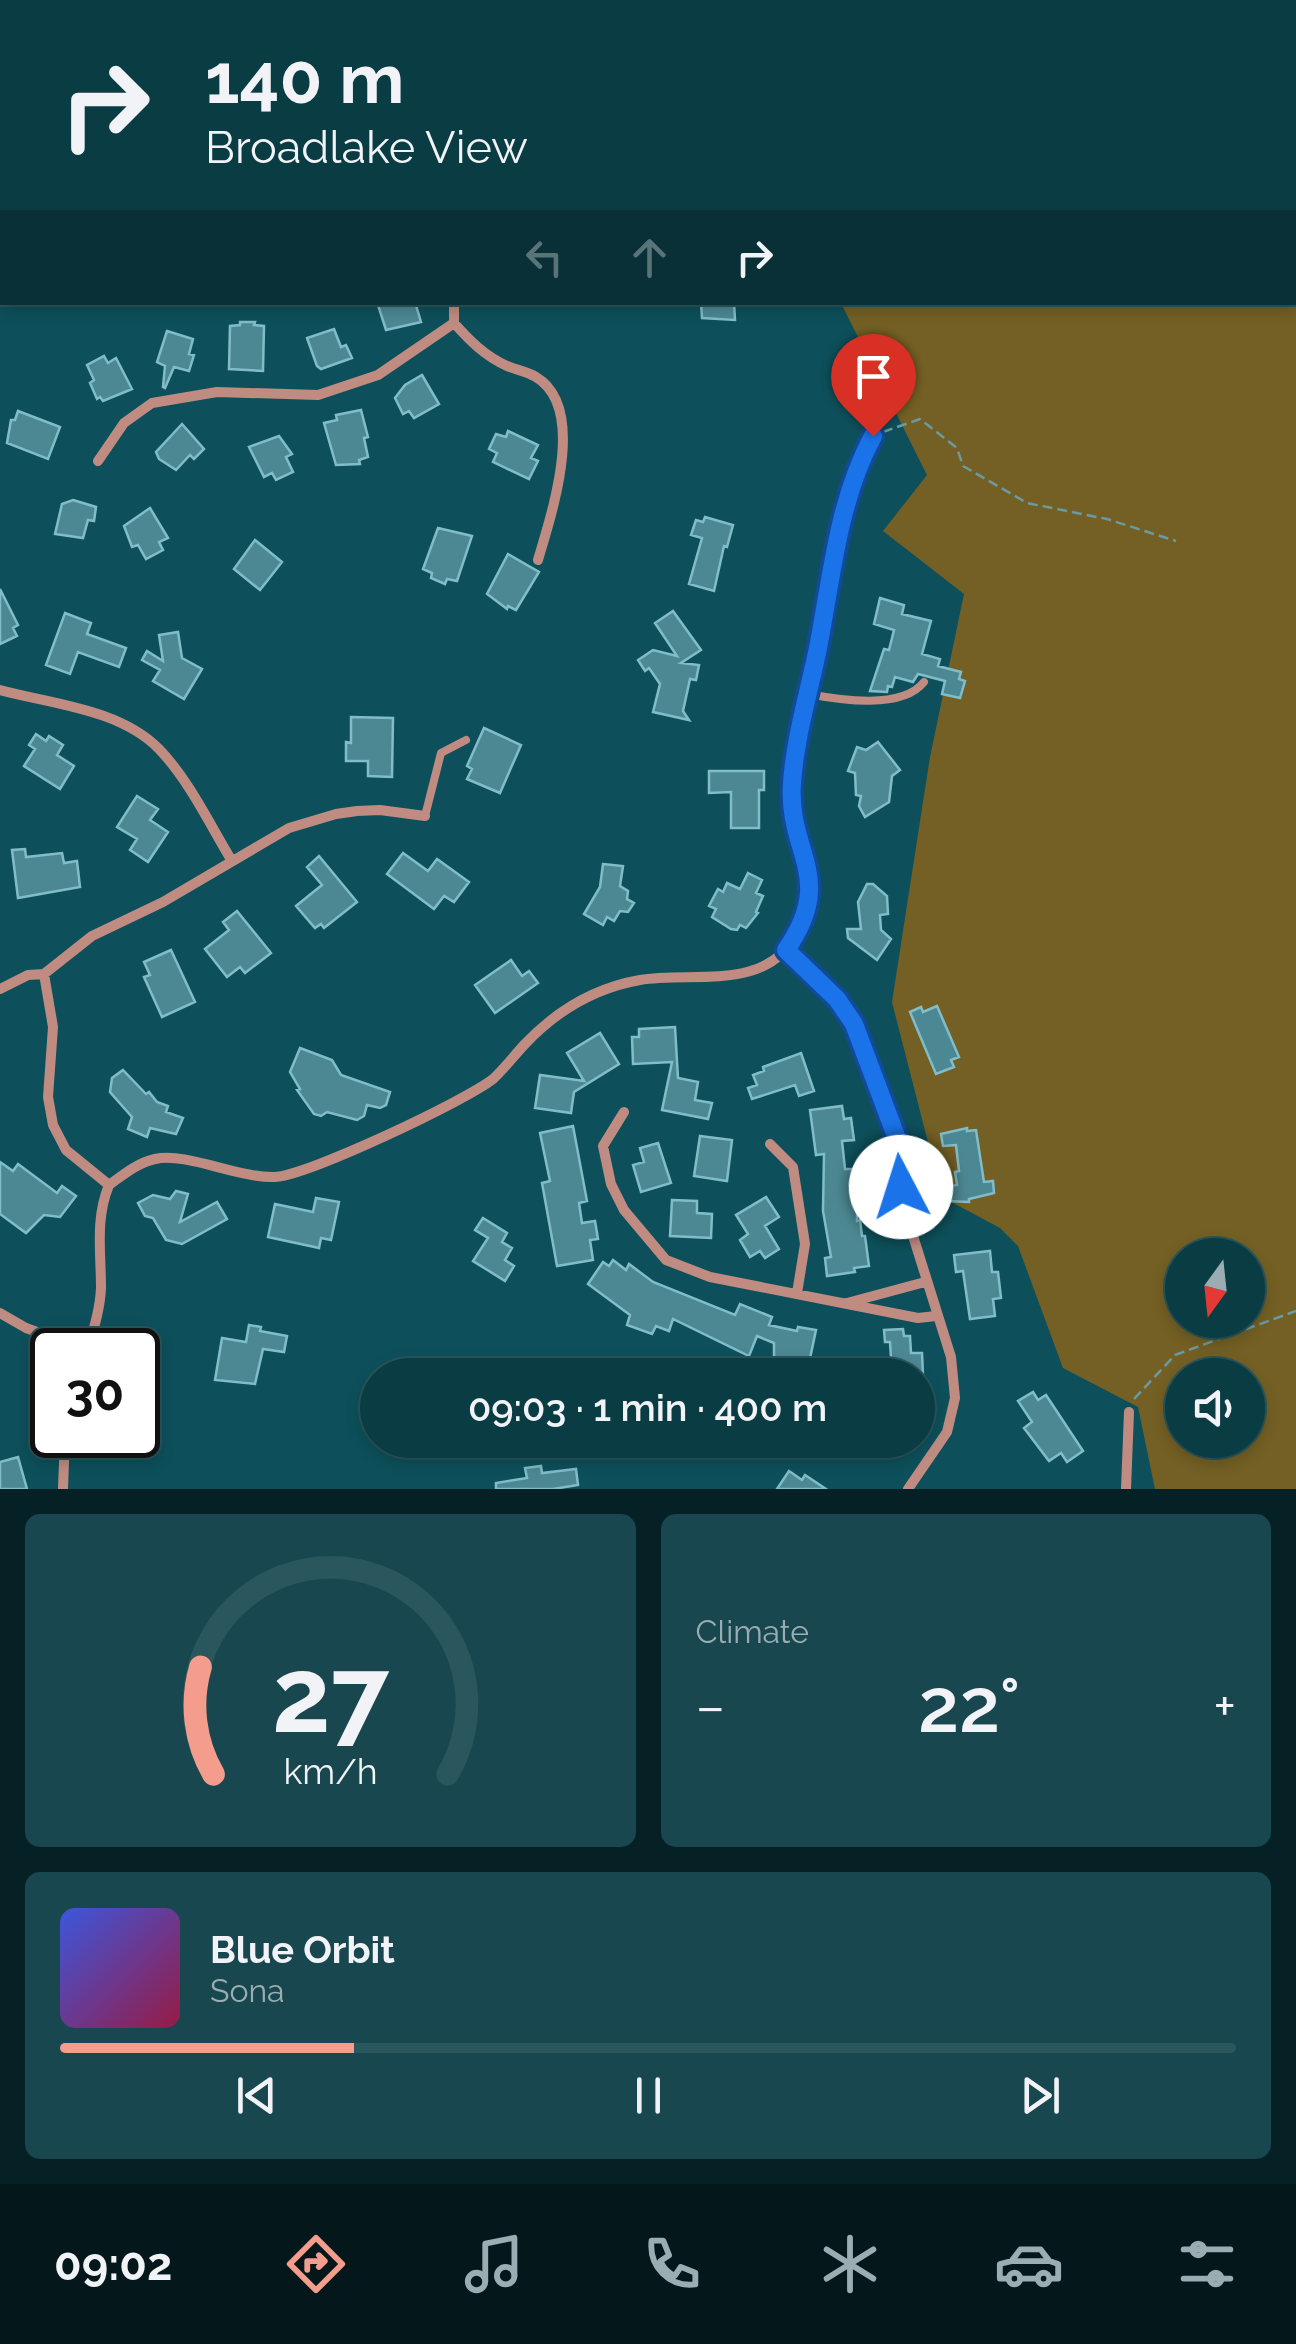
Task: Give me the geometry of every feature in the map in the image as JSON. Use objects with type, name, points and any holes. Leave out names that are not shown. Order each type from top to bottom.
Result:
[{"type":"street","points":[[454,305],[454,323],[484,354],[538,378],[553,393],[562,423],[562,472],[538,560]]},
{"type":"street","points":[[98,460],[124,423],[152,403],[217,392],[318,394],[378,374],[454,323]]},
{"type":"street","points":[[93,1328],[98,1307],[98,1236],[103,1200],[109,1185],[128,1171],[156,1158],[258,1176],[309,1170],[476,1091],[501,1071],[544,1024],[579,1001],[640,980],[742,974],[786,950],[803,920],[810,886],[810,870],[794,825],[794,766],[848,488],[873,436]]},
{"type":"street","points":[[0,690],[96,714],[148,739],[170,762],[232,860]]},
{"type":"street","points":[[0,989],[28,975],[44,974],[102,930],[163,902],[289,828],[336,814],[380,810],[425,816]]},
{"type":"street","points":[[786,950],[837,999],[854,1024],[896,1136],[902,1204],[951,1357],[955,1398],[947,1432],[908,1489]]},
{"type":"street","points":[[44,974],[53,1027],[48,1098],[53,1125],[66,1150],[109,1185]]},
{"type":"street","points":[[624,1112],[603,1146],[611,1184],[624,1210],[655,1250],[676,1265],[710,1277],[846,1304],[918,1318],[936,1316]]},
{"type":"street","points":[[770,1144],[794,1167],[806,1244],[796,1294]]},
{"type":"street","points":[[846,1304],[926,1282]]},
{"type":"street","points":[[0,1313],[30,1329]]},
{"type":"street","points":[[1126,1489],[1129,1412]]},
{"type":"street","points":[[63,1489],[64,1458]]},
{"type":"lane","points":[[808,694],[848,700],[899,700],[912,695],[924,682]]},
{"type":"lane","points":[[425,816],[442,753],[466,740]]},
{"type":"path","points":[[873,436],[920,419],[958,448],[963,466],[1027,504],[1107,519],[1176,542]]},
{"type":"path","points":[[1129,1412],[1139,1392],[1175,1355],[1296,1312]]},
{"type":"shaded area","points":[[842,305],[1296,305],[1296,1489],[1155,1489],[1138,1407],[1063,1368],[1018,1246],[1000,1228],[942,1197],[892,1002],[930,757],[964,594],[883,531],[927,475]]},
{"type":"building","points":[[378,305],[416,305],[421,322],[386,330]]},
{"type":"building","points":[[701,305],[734,305],[735,320],[702,318]]},
{"type":"building","points":[[240,322],[264,326],[263,371],[229,369],[230,326]]},
{"type":"building","points":[[334,329],[341,347],[346,345],[352,358],[321,369],[307,338]]},
{"type":"building","points":[[167,331],[193,339],[189,354],[194,355],[189,371],[174,367],[165,388],[165,366],[157,362]]},
{"type":"building","points":[[104,356],[108,363],[116,358],[132,389],[103,401],[97,399],[87,365]]},
{"type":"building","points":[[422,375],[439,404],[414,418],[409,411],[403,414],[395,398],[405,385]]},
{"type":"building","points":[[361,410],[368,457],[359,460],[360,464],[336,465],[324,423],[337,420],[336,415]]},
{"type":"building","points":[[18,411],[60,427],[48,459],[7,443],[11,420],[15,420]]},
{"type":"building","points":[[182,424],[204,449],[194,459],[190,455],[176,470],[159,459],[156,452]]},
{"type":"building","points":[[508,431],[538,445],[531,458],[538,461],[529,479],[493,462],[497,453],[489,449],[496,434],[506,437]]},
{"type":"building","points":[[279,436],[292,454],[286,457],[293,472],[276,480],[272,473],[264,477],[249,447]]},
{"type":"building","points":[[73,500],[96,507],[94,521],[88,520],[83,538],[55,534],[62,504]]},
{"type":"building","points":[[150,508],[168,538],[159,542],[163,550],[146,559],[138,545],[132,547],[124,526]]},
{"type":"building","points":[[705,517],[733,525],[714,591],[689,584],[702,538],[691,535],[696,520],[703,522]]},
{"type":"building","points":[[438,528],[472,536],[457,581],[447,579],[445,584],[423,569]]},
{"type":"building","points":[[255,540],[282,562],[260,590],[234,569]]},
{"type":"building","points":[[508,554],[539,572],[516,610],[508,606],[507,609],[487,594]]},
{"type":"building","points":[[0,589],[18,625],[13,628],[17,636],[0,644]]},
{"type":"building","points":[[880,598],[904,605],[902,614],[931,621],[922,654],[940,659],[938,666],[961,672],[959,679],[965,681],[960,698],[942,694],[945,681],[918,674],[913,682],[895,677],[887,692],[870,691],[894,630],[874,624]]},
{"type":"building","points":[[673,611],[701,650],[681,663],[699,665],[696,680],[690,679],[683,711],[689,720],[653,712],[660,684],[638,660],[653,650],[677,656],[655,623]]},
{"type":"building","points":[[65,613],[91,623],[87,634],[126,648],[119,667],[78,652],[70,674],[46,665]]},
{"type":"building","points":[[178,632],[182,658],[202,669],[184,699],[153,681],[160,670],[142,660],[147,651],[163,661],[159,635]]},
{"type":"building","points":[[351,717],[393,718],[392,777],[368,776],[368,761],[346,761]]},
{"type":"building","points":[[484,728],[521,745],[500,793],[467,779],[472,769],[467,766]]},
{"type":"building","points":[[36,734],[46,741],[49,736],[63,745],[57,755],[74,766],[60,789],[24,766],[35,749],[29,745]]},
{"type":"building","points":[[878,742],[900,770],[892,776],[889,802],[865,817],[859,806],[861,796],[856,795],[855,773],[848,771],[857,747],[866,750]]},
{"type":"building","points":[[709,771],[764,771],[764,790],[759,790],[759,828],[731,828],[731,792],[709,793]]},
{"type":"building","points":[[137,796],[158,809],[150,820],[168,832],[148,862],[130,850],[137,839],[117,827]]},
{"type":"building","points":[[25,849],[26,857],[62,853],[64,863],[77,861],[80,887],[18,898],[12,850]]},
{"type":"building","points":[[403,853],[428,871],[437,859],[469,882],[454,902],[444,896],[434,909],[387,874]]},
{"type":"building","points":[[319,856],[357,902],[324,928],[321,924],[315,928],[296,906],[322,885],[307,867]]},
{"type":"building","points":[[603,864],[623,866],[620,886],[634,903],[628,912],[620,911],[614,921],[607,917],[603,925],[584,914],[600,887]]},
{"type":"building","points":[[748,873],[762,880],[756,893],[763,896],[758,913],[746,928],[740,925],[737,930],[731,929],[712,917],[716,909],[709,906],[718,889],[723,892],[727,883],[740,889]]},
{"type":"building","points":[[867,884],[873,884],[887,896],[888,914],[880,915],[881,930],[891,939],[877,960],[848,938],[847,929],[861,929],[858,902]]},
{"type":"building","points":[[237,911],[271,953],[245,973],[240,967],[227,977],[205,949],[229,930],[223,922]]},
{"type":"building","points":[[171,950],[195,1002],[162,1017],[144,977],[150,975],[144,962]]},
{"type":"building","points":[[511,960],[522,976],[529,971],[538,983],[495,1013],[475,985]]},
{"type":"building","points":[[937,1006],[959,1057],[951,1060],[954,1067],[936,1074],[910,1012]]},
{"type":"building","points":[[675,1027],[678,1078],[698,1082],[695,1100],[712,1103],[708,1119],[662,1110],[672,1062],[633,1064],[632,1037],[639,1037],[639,1029]]},
{"type":"building","points":[[600,1033],[619,1064],[574,1092],[571,1113],[535,1108],[540,1075],[584,1081],[567,1053]]},
{"type":"building","points":[[300,1048],[332,1060],[341,1075],[390,1092],[386,1105],[367,1105],[364,1116],[357,1120],[327,1112],[321,1116],[314,1114],[290,1072]]},
{"type":"building","points":[[801,1053],[814,1091],[799,1096],[795,1085],[752,1099],[748,1088],[757,1085],[753,1075],[764,1071],[763,1067]]},
{"type":"building","points":[[123,1070],[146,1094],[149,1092],[157,1102],[168,1106],[166,1112],[183,1118],[176,1134],[150,1128],[147,1137],[128,1129],[132,1117],[110,1092],[112,1078]]},
{"type":"building","points":[[842,1106],[844,1119],[851,1118],[854,1140],[842,1141],[845,1169],[857,1169],[857,1221],[860,1220],[865,1236],[869,1266],[827,1276],[825,1258],[831,1257],[823,1211],[824,1154],[816,1155],[810,1110]]},
{"type":"building","points":[[573,1126],[587,1201],[579,1203],[582,1223],[595,1221],[598,1239],[590,1240],[593,1260],[557,1266],[542,1183],[550,1181],[540,1133]]},
{"type":"building","points":[[967,1128],[976,1130],[984,1182],[993,1181],[994,1193],[969,1202],[947,1201],[945,1187],[957,1185],[955,1172],[959,1171],[956,1145],[943,1146],[941,1134]]},
{"type":"building","points":[[700,1136],[732,1140],[727,1181],[694,1176]]},
{"type":"building","points":[[658,1143],[671,1183],[641,1192],[633,1165],[644,1162],[640,1148]]},
{"type":"building","points":[[0,1162],[13,1171],[18,1164],[57,1193],[62,1186],[76,1196],[60,1217],[44,1215],[26,1233],[0,1214]]},
{"type":"building","points":[[176,1191],[188,1194],[180,1222],[217,1202],[227,1219],[182,1244],[166,1240],[138,1203],[153,1195],[170,1199]]},
{"type":"building","points":[[766,1197],[779,1217],[765,1226],[779,1249],[765,1258],[760,1251],[750,1257],[740,1240],[748,1234],[736,1215]]},
{"type":"building","points":[[316,1198],[339,1202],[331,1240],[321,1238],[319,1248],[268,1237],[275,1204],[313,1212]]},
{"type":"building","points":[[672,1200],[697,1201],[697,1213],[712,1214],[711,1238],[670,1236]]},
{"type":"building","points":[[483,1218],[507,1233],[502,1242],[512,1248],[505,1260],[514,1266],[505,1281],[473,1261],[488,1238],[475,1230]]},
{"type":"building","points":[[990,1251],[992,1272],[998,1272],[1001,1298],[993,1299],[995,1316],[970,1319],[963,1271],[956,1272],[954,1255]]},
{"type":"building","points":[[613,1260],[626,1270],[629,1264],[653,1282],[735,1315],[740,1304],[772,1317],[769,1325],[797,1331],[798,1327],[816,1330],[810,1358],[774,1358],[774,1343],[757,1336],[749,1356],[673,1319],[669,1331],[656,1326],[652,1334],[627,1325],[630,1315],[588,1284],[603,1262],[609,1266]]},
{"type":"building","points":[[249,1325],[287,1336],[284,1352],[263,1349],[255,1384],[215,1380],[222,1338],[246,1342]]},
{"type":"building","points":[[903,1329],[904,1336],[910,1336],[911,1353],[922,1353],[922,1358],[891,1358],[884,1330]]},
{"type":"building","points":[[1033,1392],[1038,1400],[1046,1395],[1083,1451],[1067,1462],[1061,1453],[1049,1461],[1024,1428],[1032,1422],[1018,1401]]},
{"type":"building","points":[[18,1457],[27,1489],[0,1489],[0,1462]]},
{"type":"building","points":[[541,1466],[542,1473],[576,1469],[578,1485],[496,1489],[496,1483],[527,1478],[525,1468]]},
{"type":"building","points":[[789,1471],[802,1480],[805,1475],[826,1489],[777,1489]]},
{"type":"route","points":[[873,436],[848,488],[794,766],[794,825],[810,870],[810,886],[803,920],[786,950],[837,999],[854,1024],[896,1136],[901,1187]]}]
